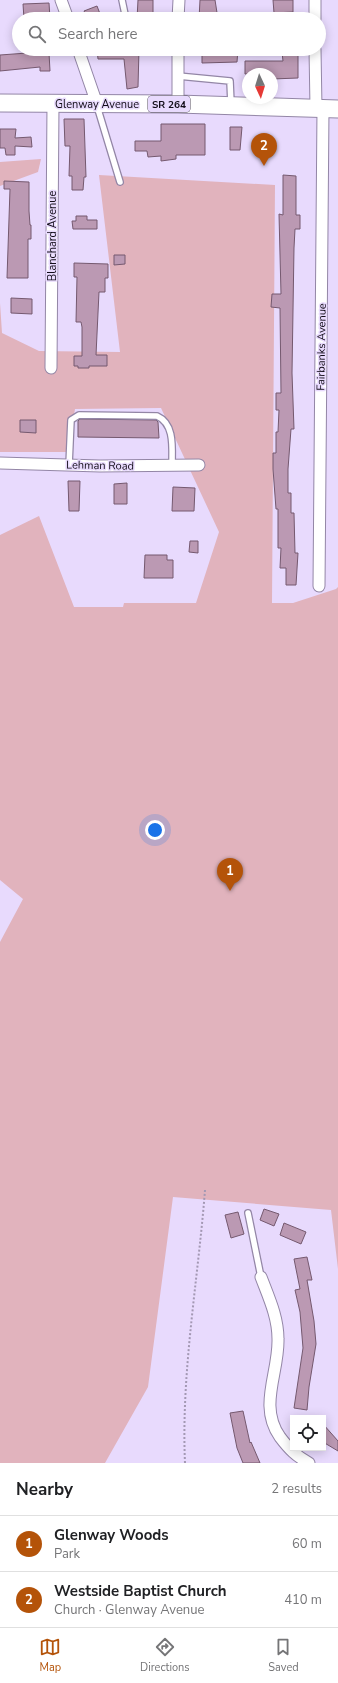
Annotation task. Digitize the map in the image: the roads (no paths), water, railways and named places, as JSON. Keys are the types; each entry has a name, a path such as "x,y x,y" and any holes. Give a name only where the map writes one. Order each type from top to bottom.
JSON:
{"main road":[{"name":"Glenway Avenue","path":"0,103 178,104 326,109"}],"street":[{"path":"61,0 65,12"},
{"path":"178,12 179,0"},
{"path":"315,0 315,12"},
{"path":"80,56 97,104"},
{"path":"178,56 178,104"},
{"name":"Fairbanks Avenue","path":"316,56 326,109 319,586"},
{"name":"Blanchard Avenue","path":"51,368 53,104"},
{"name":"Lehman Road","path":"0,463 69,465 199,465"},
{"path":"261,1277 274,1310 278,1327 278,1350 269,1400 269,1412 276,1431 290,1451 309,1463"}],"lane":[{"path":"122,0 125,12"},
{"path":"178,76 230,81 231,106"},
{"path":"97,104 120,182"},
{"path":"69,465 71,420 79,415 87,415 157,416 162,418 167,424 172,438 172,465"},
{"path":"248,1212 261,1277"}],"place":[{"name":"Westside Baptist Church","path":"264,166"},
{"name":"Glenway Woods","path":"230,891"}]}
